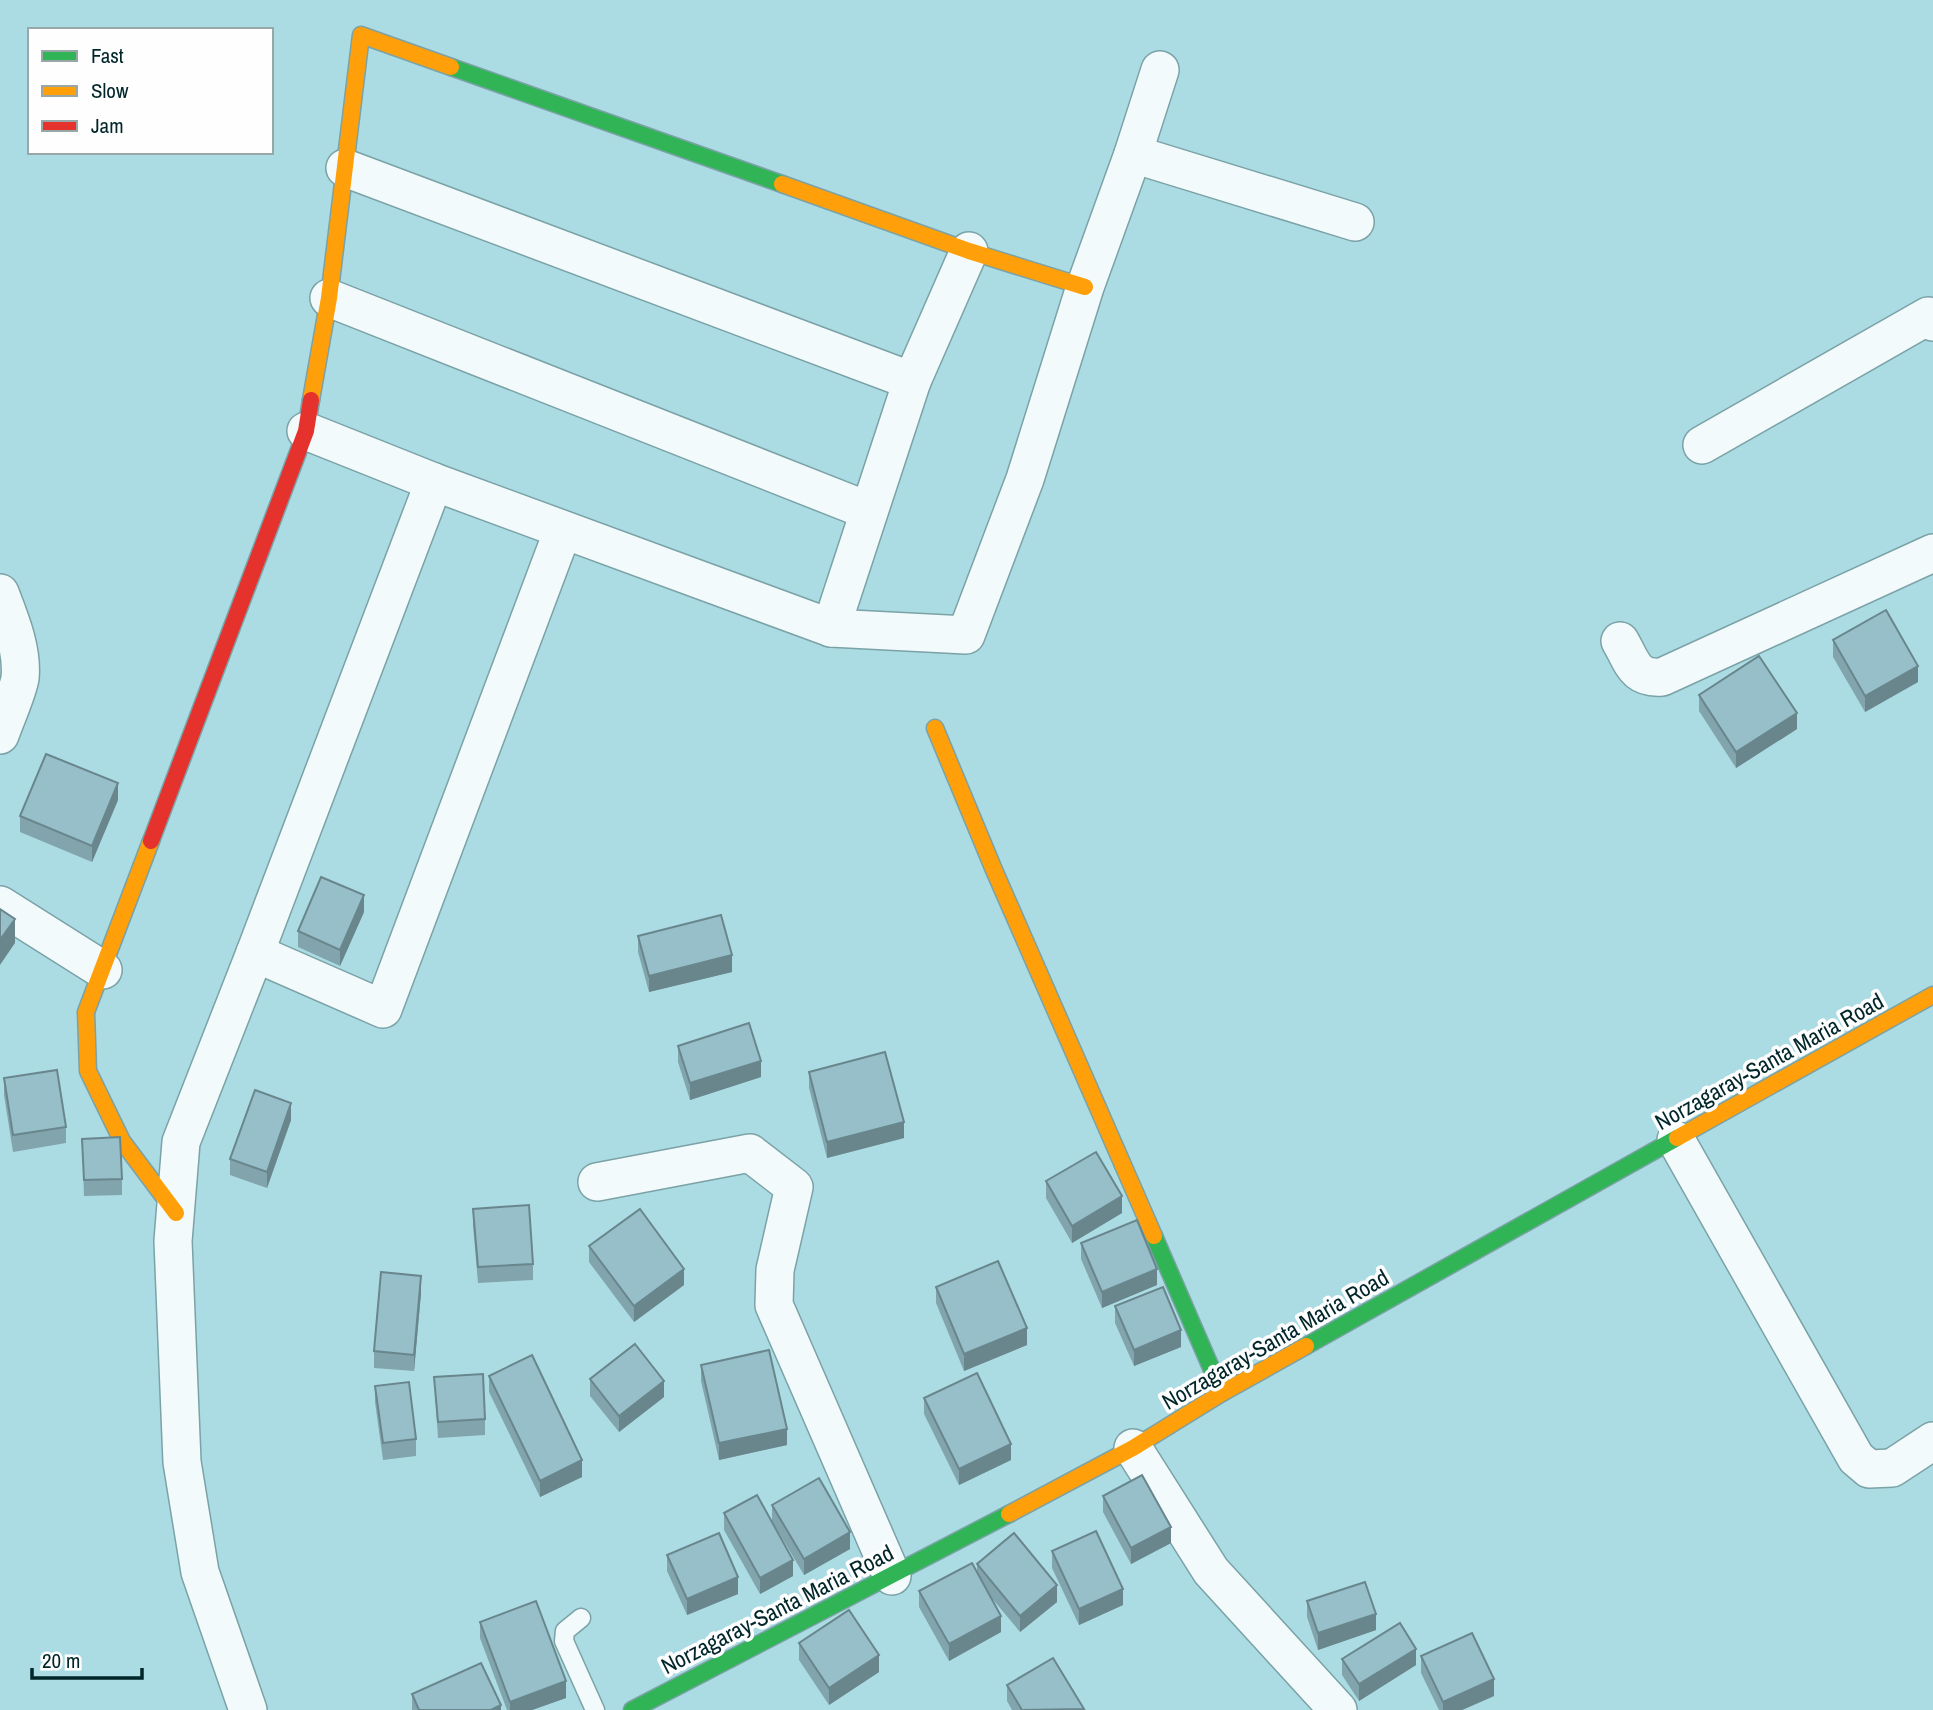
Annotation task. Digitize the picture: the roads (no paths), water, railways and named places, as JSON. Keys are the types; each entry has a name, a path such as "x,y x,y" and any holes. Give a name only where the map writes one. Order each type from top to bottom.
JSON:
{"street":[{"path":"176,1213 122,1141 88,1071 86,1012 306,431 329,298 361,35 969,251 1085,287"},
{"path":"306,431 434,482 831,628 966,635 1025,479 1085,287 1160,70"},
{"path":"1133,154 1355,222"},
{"path":"345,168 912,381"},
{"path":"831,628 912,381 969,251"},
{"path":"329,298 869,511"},
{"path":"1702,445 1928,316 1933,323"},
{"path":"248,1710 200,1572 182,1462 173,1241 181,1142 434,482"},
{"path":"255,953 383,1009 563,530"},
{"path":"1620,641 1638,671 1648,678 1662,677 1933,553"},
{"path":"0,593 15,637 20,679 1,730"},
{"path":"935,727 994,870 1222,1393"},
{"path":"0,905 103,970"},
{"name":"Norzagaray-Santa Maria Road","path":"632,1710 1133,1448 1222,1393 1933,995"},
{"path":"1676,1140 1856,1458 1869,1469 1892,1468 1933,1441"},
{"path":"597,1182 750,1153 794,1188 775,1270 774,1305 892,1576"},
{"path":"1133,1448 1211,1571 1338,1710"}],"lane":[{"path":"581,1618 565,1631 564,1641 595,1710"}]}
